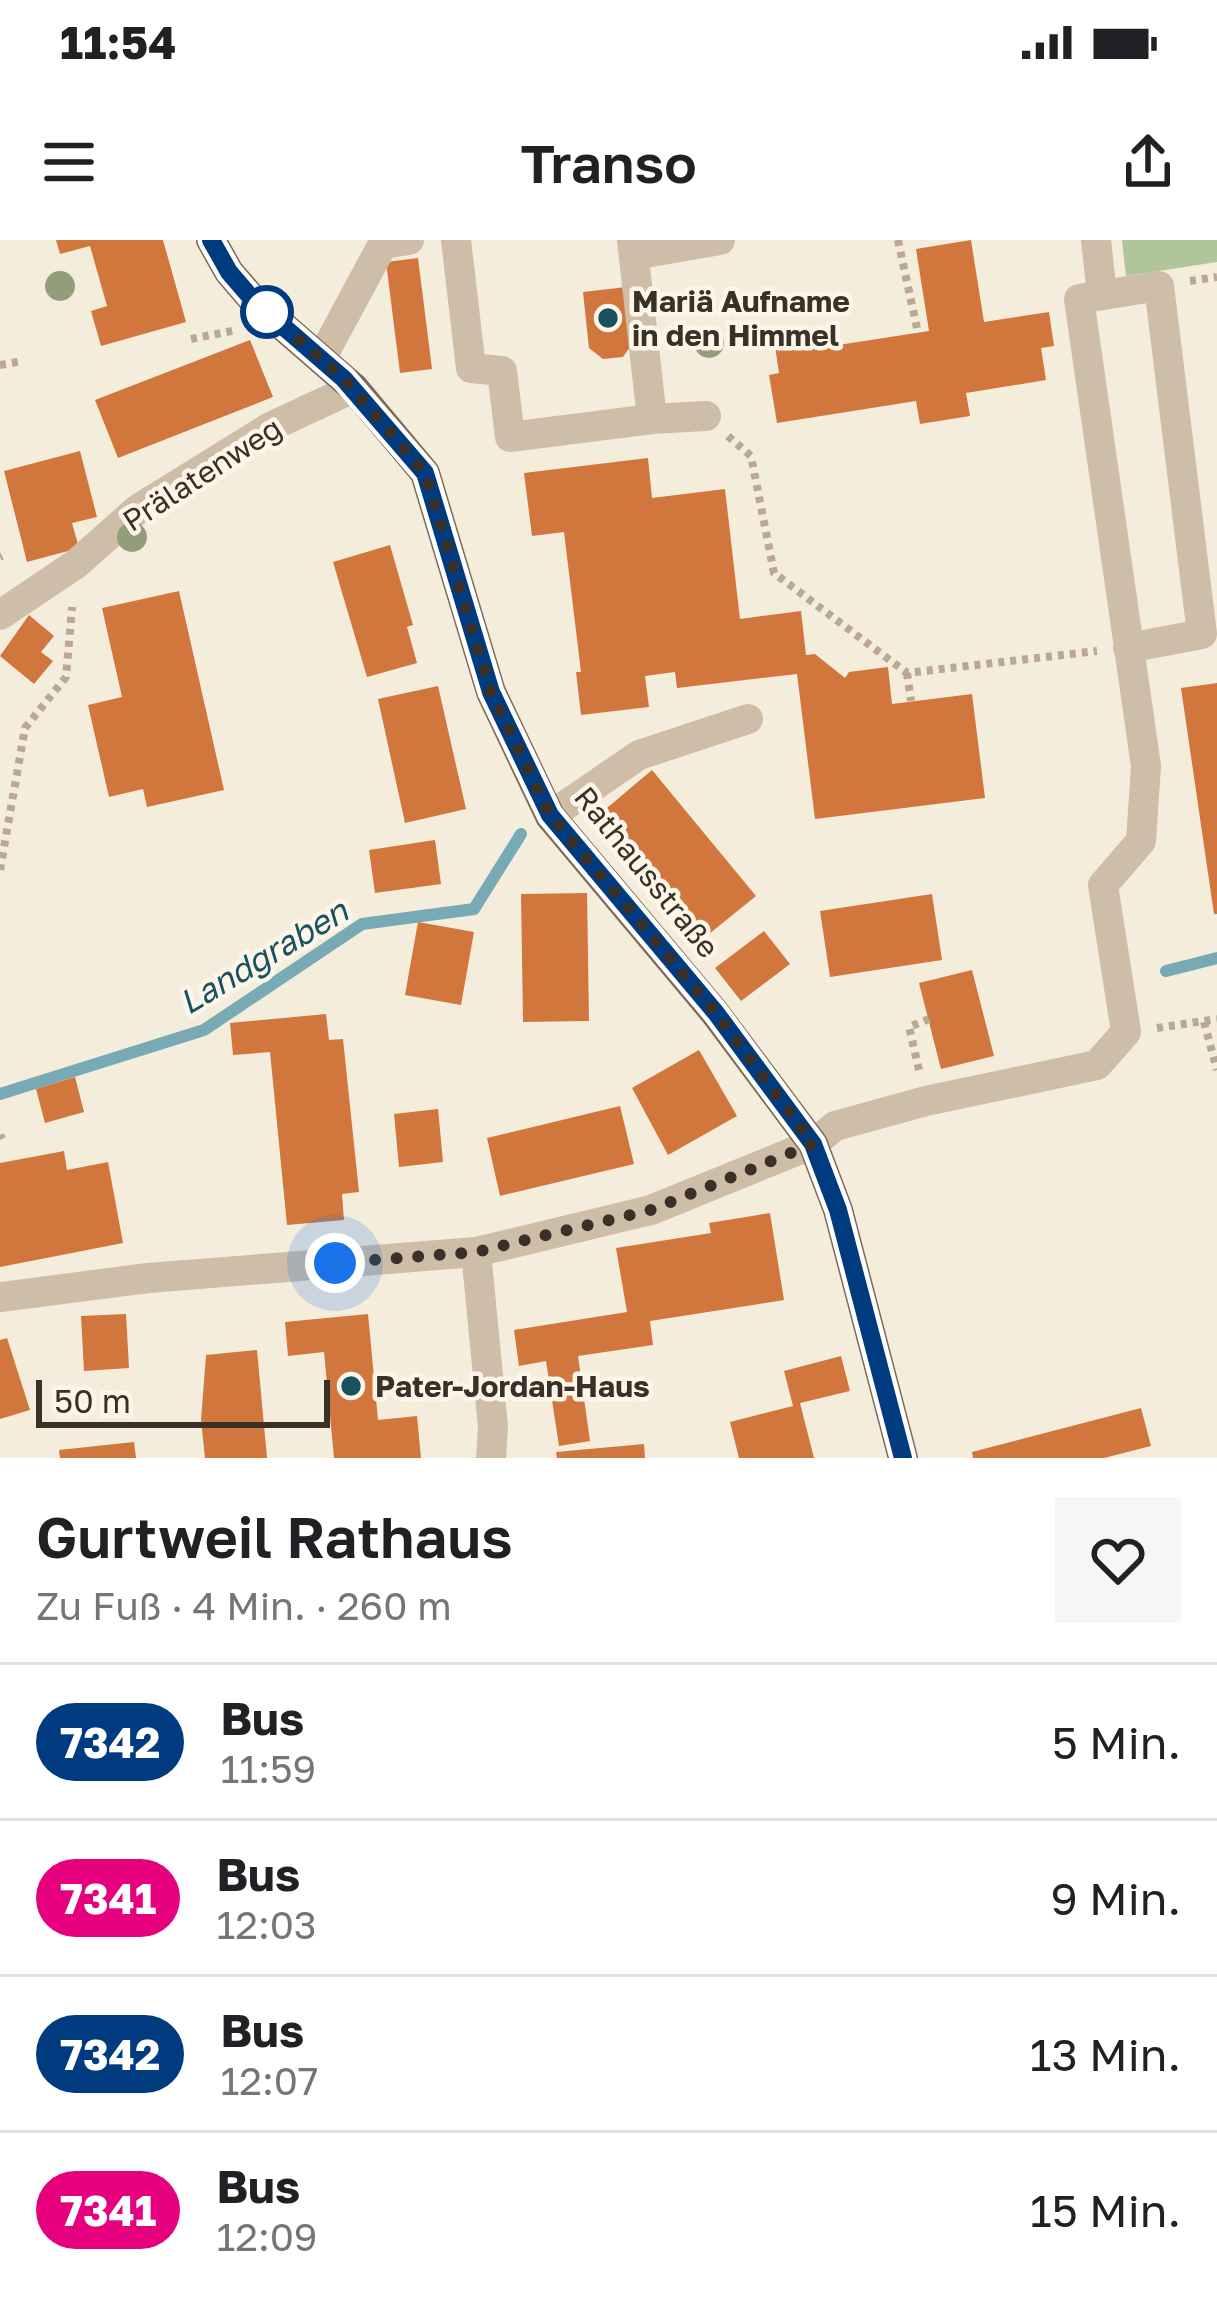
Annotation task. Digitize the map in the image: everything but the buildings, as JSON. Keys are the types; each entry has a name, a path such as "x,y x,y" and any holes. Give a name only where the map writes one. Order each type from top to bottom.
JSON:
{"main road":[{"name":"Rathausstraße","path":"212,240 229,272 254,301 354,388 425,473 491,692 550,815 716,1013 813,1144 838,1210 903,1458"}],"street":[{"path":"321,359 383,244 409,240"},
{"path":"456,240 471,368 502,371 510,437 706,416"},
{"path":"652,419 633,248 720,240"},
{"path":"1096,240 1102,295"},
{"path":"0,1297 148,1278 476,1252 651,1210 813,1144 835,1126 926,1101 1096,1065 1126,1031 1103,885 1141,841 1146,766 1129,648 1079,299 1159,286 1202,634 1129,648"},
{"name":"Prälatenweg","path":"0,615 76,564 138,509 272,426 354,388"},
{"path":"550,815 639,755 748,719"},
{"path":"476,1252 493,1427 491,1458"}],"path":[{"path":"898,240 918,333"},
{"path":"0,365 23,361"},
{"path":"706,416 751,456 774,573 907,673 1129,648"},
{"path":"0,870 25,728 66,677 76,564"},
{"path":"907,673 911,701"},
{"path":"926,1101 909,1027 929,1019"},
{"path":"1126,1031 1217,1019"},
{"path":"1204,1022 1217,1070"}],"green space":[{"path":"1122,240 1217,240 1217,262 1126,276"}],"waterway":[{"name":"Landgraben","path":"0,1094 204,1030 362,924 474,909 521,834"},
{"name":"Landgraben","path":"1166,971 1217,958"}],"bus line":[{"name":"7342","path":"211,240 229,272 254,301 344,379 425,473 491,692 550,815 716,1013 813,1144 838,1210 903,1458"}],"place":[{"name":"Mariä Aufname in den Himmel","path":"608,318"},
{"name":"Pater-Jordan-Haus","path":"351,1386"}],"route":[{"path":"267,312 344,379 425,473 491,692 550,815 716,1013 813,1144 651,1210 476,1252 335,1263"}]}
